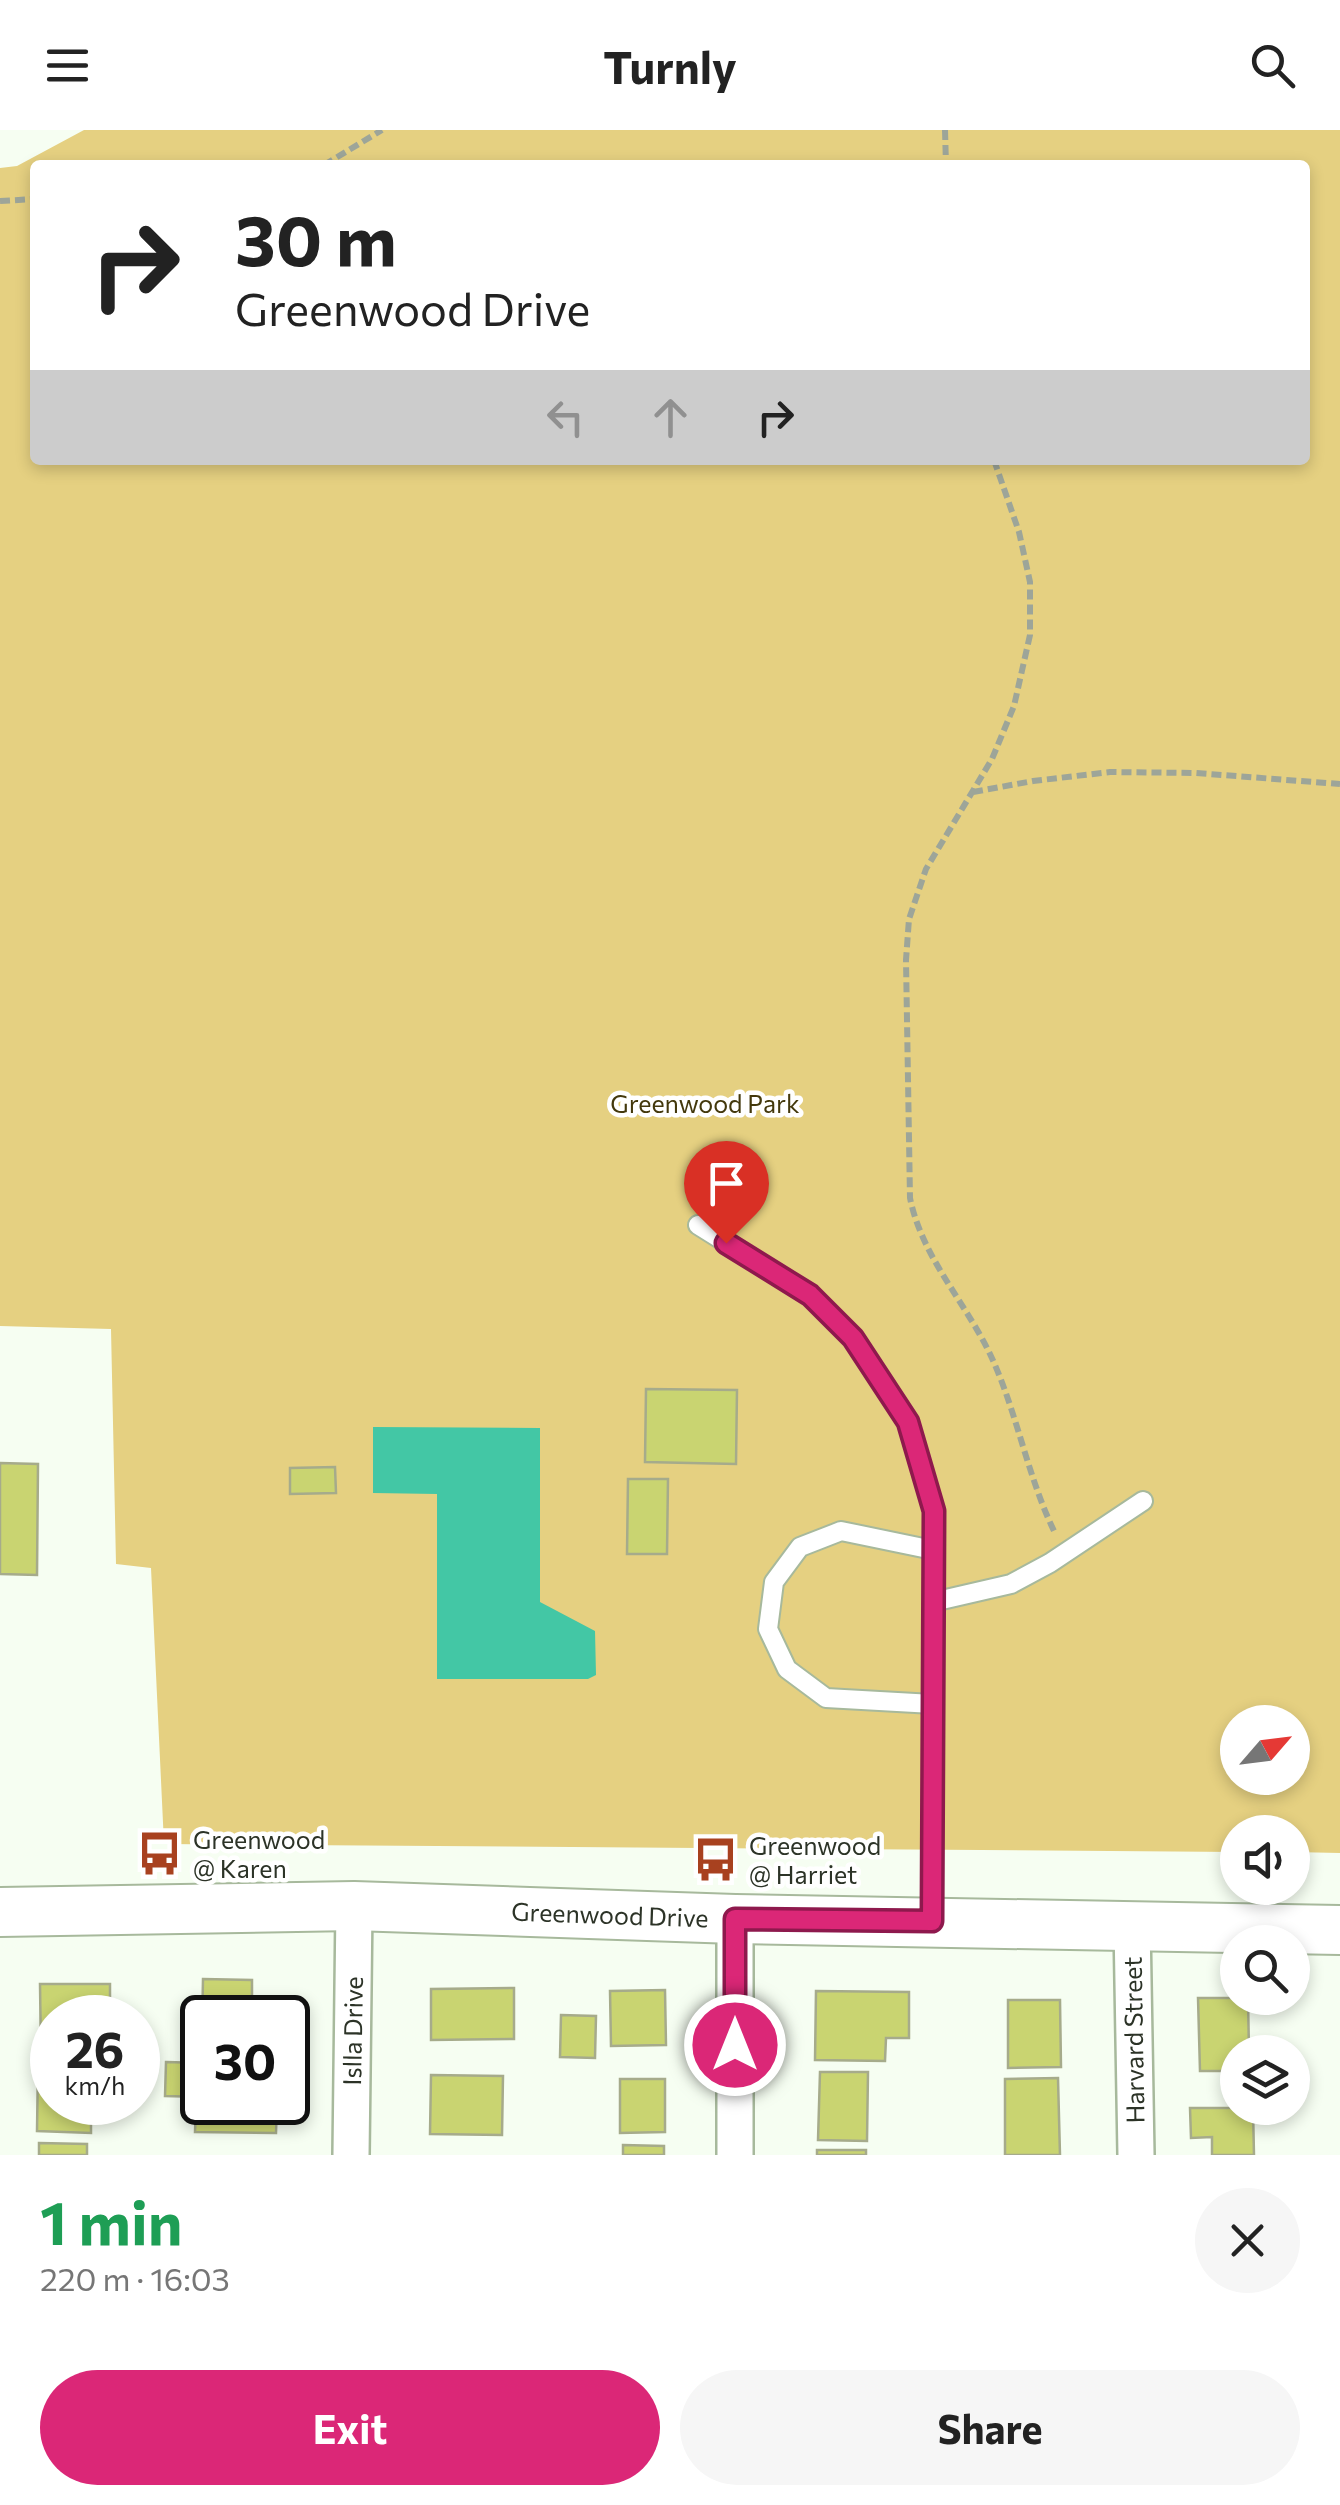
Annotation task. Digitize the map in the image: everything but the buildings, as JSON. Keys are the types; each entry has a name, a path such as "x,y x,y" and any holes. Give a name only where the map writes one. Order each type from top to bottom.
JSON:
{"main road":[{"name":"Greenwood Drive","path":"0,1912 354,1906 735,1919 1340,1930"}],"street":[{"name":"Islla Drive","path":"351,2155 354,1906"},
{"path":"735,1919 735,2155"},
{"name":"Harvard Street","path":"1132,1924 1136,2155"}],"lane":[{"path":"698,1226 810,1295 853,1338 908,1422 934,1511 932,1921"},
{"path":"933,1602 1011,1584 1143,1501"},
{"path":"933,1704 826,1698 787,1669 768,1629 774,1582 800,1547 842,1531 934,1550"}],"path":[{"path":"332,160 382,130"},
{"path":"945,130 946,160"},
{"path":"0,201 30,199"},
{"path":"996,465 1020,532 1030,582 1030,635 1014,706 992,758 926,869 909,920 906,980 910,1198 915,1224 930,1257 968,1312 991,1356 1043,1508 1065,1553"},
{"path":"972,792 1033,780 1110,772 1196,773 1340,784"}],"green space":[{"name":"Greenwood Park","path":"84,130 1340,130 1340,1853 1310,1852 1310,1815 1220,1815 1220,1852 164,1844 151,1568 116,1564 111,1329 0,1326 0,168 17,166"}],"shaded area":[{"path":"373,1427 540,1428 540,1602 595,1631 596,1675 588,1679 437,1679 437,1494 373,1493"}],"place":[{"name":"Greenwood @ Karen","path":"160,1854"},
{"name":"Greenwood @ Harriet","path":"716,1860"}],"route":[{"path":"726,1243 810,1295 853,1338 908,1422 934,1511 932,1921 735,1919 735,2045"}]}
